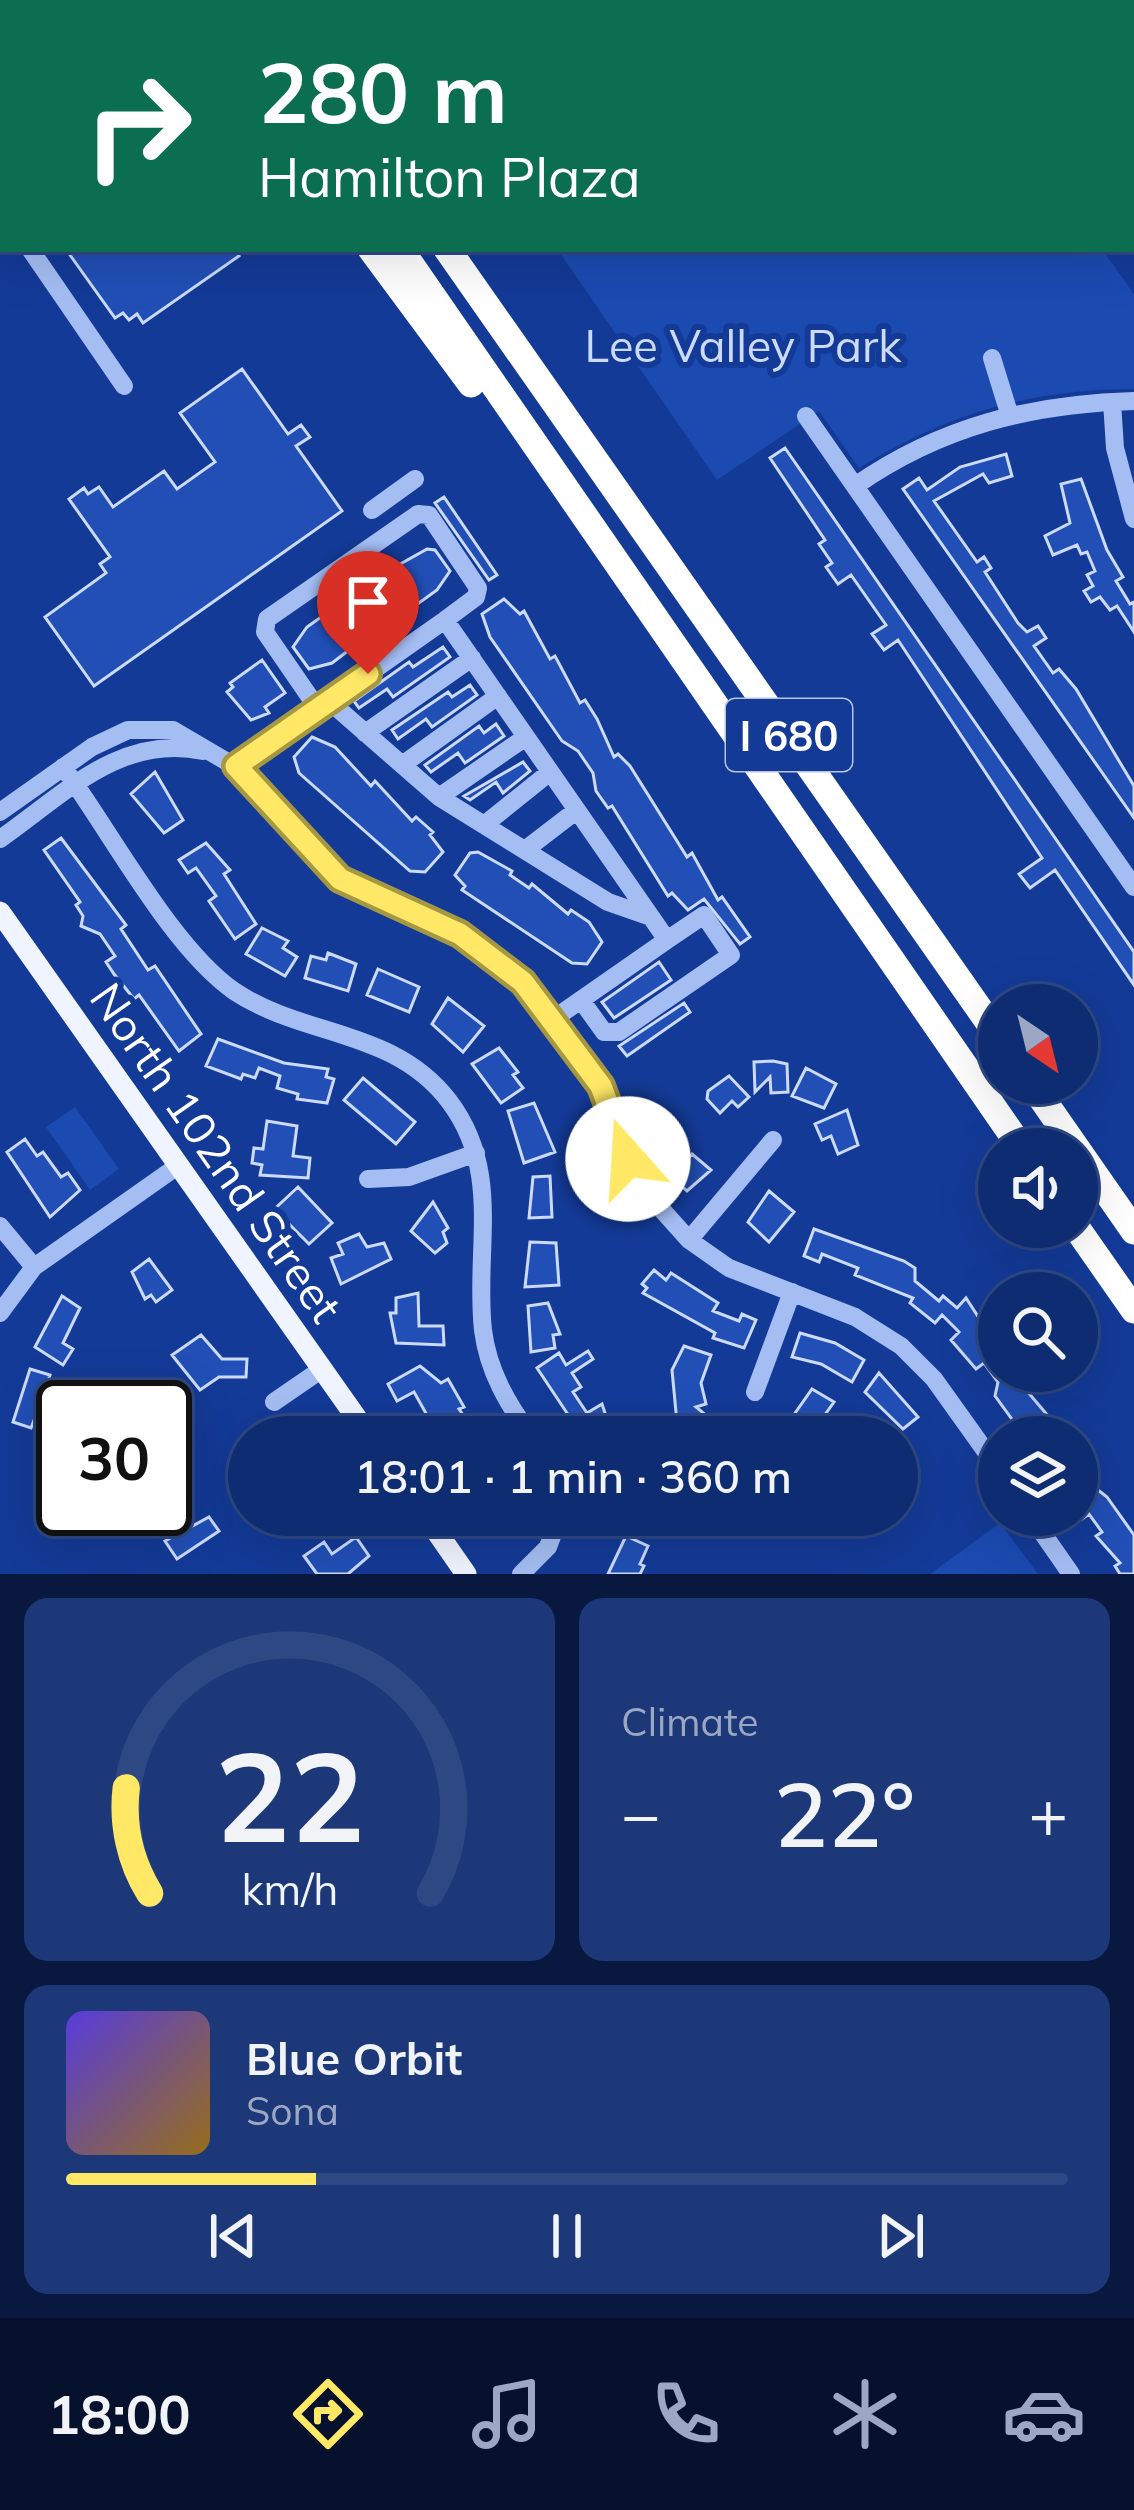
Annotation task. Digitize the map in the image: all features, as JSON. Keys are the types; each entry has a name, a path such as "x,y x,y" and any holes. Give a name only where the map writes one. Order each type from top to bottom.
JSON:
{"highway":[{"path":"373,252 636,595"},
{"name":"I 680","path":"402,252 1007,1128"},
{"name":"I 680","path":"449,252 978,1007"},
{"path":"472,252 580,433"},
{"path":"1046,1104 1134,1231"},
{"path":"1091,1248 1134,1310"}],"main road":[{"name":"North 102nd Street","path":"0,912 355,1416"},
{"path":"439,1536 466,1574"}],"street":[{"path":"32,252 124,386"},
{"path":"992,358 1009,413"},
{"path":"855,486 931,441 1009,413 1134,401"},
{"path":"1112,402 1115,448 1134,519"},
{"path":"806,416 1134,887"},
{"path":"372,510 416,479"},
{"path":"236,766 323,705 445,620 476,597 478,588 429,515 418,514 266,619 265,632 323,705 365,733 439,797 608,902 651,917"},
{"path":"445,620 667,940"},
{"path":"365,733 472,658"},
{"path":"402,765 498,696"},
{"path":"0,812 110,736 144,727 173,730 236,766 340,879 476,943 509,968 555,1018 605,1094 646,1193 689,1240 729,1268 855,1317 901,1346 934,1379 978,1441"},
{"path":"439,797 526,737"},
{"path":"0,839 107,763 144,747 213,753"},
{"path":"63,767 214,975 261,1005 353,1034 400,1056 450,1102 476,1153 485,1199 485,1342 500,1386 519,1416"},
{"path":"484,825 550,772"},
{"path":"525,850 577,810"},
{"path":"555,1018 667,940 704,915 731,955 619,1032 604,1032 581,1000"},
{"path":"689,1240 773,1140"},
{"path":"368,1179 409,1177 476,1153"},
{"path":"0,1313 34,1267 179,1165"},
{"path":"0,1226 34,1267"},
{"path":"755,1392 792,1292"},
{"path":"274,1402 322,1369"},
{"path":"521,1574 548,1547 552,1536"},
{"path":"1045,1536 1071,1574"}],"green space":[{"name":"Lee Valley Park","path":"559,252 1104,252 1134,294 1134,389 1060,394 990,408 924,433 859,468 819,411 717,480"},
{"path":"75,1107 119,1169 90,1190 46,1127"},
{"path":"982,1536 1010,1536 1038,1574 930,1574"}],"building":[{"path":"236,252 239,256 143,323 137,314 129,320 123,313 115,318 70,255"},
{"path":"242,369 288,434 301,425 310,437 296,446 342,511 94,686 45,617 106,573 100,564 110,557 69,499 84,488 88,494 99,487 113,507 164,471 177,489 215,462 180,413"},
{"path":"785,448 1134,952 1134,985 1055,870 1030,888 1019,874 1042,858 898,640 884,650 872,634 886,625 851,575 838,584 826,567 832,563 819,544 825,540 770,458"},
{"path":"1006,454 1012,476 989,483 983,474 934,501 977,562 984,557 991,568 985,572 1018,623 1027,632 1038,626 1046,638 1034,646 1053,673 1059,669 1076,689 1134,786 1134,818 903,489 919,478 927,490 960,467"},
{"path":"1081,479 1107,550 1123,577 1116,581 1130,604 1134,602 1134,632 1117,606 1110,610 1100,597 1091,602 1084,591 1093,586 1087,575 1095,571 1087,552 1081,554 1077,545 1053,555 1045,536 1070,523 1061,484"},
{"path":"444,497 497,575 489,580 435,503"},
{"path":"427,549 435,550 450,571 437,590 419,603 416,599 332,663 309,669 293,647 307,627 324,615 327,620 367,586 370,591 398,571 395,567"},
{"path":"504,599 520,614 524,611 550,659 555,656 580,703 585,700 597,719 614,757 618,754 630,766 687,857 692,853 718,900 722,897 750,937 740,944 704,899 688,910 672,893 668,896 612,806 608,808 596,791 593,773 578,751 562,741 490,637 482,614"},
{"path":"443,647 450,657 393,697 387,689 359,708 354,701 409,662 413,667"},
{"path":"262,660 285,693 265,707 269,713 251,720 227,692 233,687 230,683"},
{"path":"470,685 477,695 432,727 426,719 398,739 392,730 448,692 452,697"},
{"path":"496,724 504,736 465,763 458,753 431,772 425,765 479,726 484,733"},
{"path":"312,737 335,747 371,786 375,781 412,821 416,817 433,832 430,835 443,852 425,872 410,871 299,773 294,757"},
{"path":"523,762 530,771 503,793 496,782 470,800 464,796"},
{"path":"155,772 183,820 164,833 131,794"},
{"path":"61,838 126,925 121,929 148,970 155,966 201,1034 179,1051 139,995 134,999 114,974 106,962 115,956 100,934 81,926 83,916 76,905 80,902 44,850"},
{"path":"206,843 230,870 224,874 256,924 235,939 209,901 216,896 196,868 188,873 179,860"},
{"path":"478,852 512,871 510,875 529,888 532,884 568,914 571,910 589,922 602,942 587,964 572,963 462,890 465,886 455,875 470,853"},
{"path":"262,928 288,941 283,948 297,957 285,976 246,954"},
{"path":"328,953 356,964 348,991 305,978 311,956 326,960"},
{"path":"659,962 671,980 614,1018 602,1002"},
{"path":"378,969 419,987 409,1012 367,995"},
{"path":"448,998 484,1026 463,1052 432,1024"},
{"path":"684,1003 690,1012 627,1056 619,1046"},
{"path":"218,1039 284,1063 328,1069 326,1077 334,1079 327,1103 297,1099 298,1094 277,1088 280,1076 259,1068 255,1078 243,1074 241,1079 206,1066"},
{"path":"499,1048 518,1072 513,1075 523,1088 501,1103 472,1064"},
{"path":"754,1062 787,1064 788,1092 771,1093 770,1077 755,1092"},
{"path":"806,1068 836,1084 824,1108 792,1096"},
{"path":"729,1076 749,1097 738,1107 732,1101 720,1113 707,1099 708,1091"},
{"path":"363,1078 415,1122 396,1144 344,1100"},
{"path":"534,1103 555,1152 524,1163 508,1111"},
{"path":"847,1110 858,1145 838,1154 831,1136 822,1140 815,1124"},
{"path":"267,1121 297,1126 293,1156 310,1158 308,1178 260,1175 262,1165 252,1163 254,1148 263,1149"},
{"path":"25,1139 37,1156 43,1152 61,1177 68,1173 80,1190 50,1217 7,1152"},
{"path":"692,1154 711,1170 687,1191 672,1177"},
{"path":"550,1176 552,1217 529,1218 533,1177"},
{"path":"298,1187 332,1223 309,1244 285,1220 278,1227 267,1216"},
{"path":"769,1191 794,1212 769,1242 748,1222"},
{"path":"433,1202 448,1228 443,1232 447,1243 435,1253 411,1231"},
{"path":"814,1229 904,1261 915,1268 915,1281 939,1301 943,1296 957,1308 966,1298 978,1317 978,1368 951,1340 959,1332 942,1315 935,1323 910,1303 913,1298 855,1275 858,1268 822,1254 819,1262 804,1256"},
{"path":"359,1234 367,1247 384,1243 391,1259 341,1284 331,1258 343,1254 338,1243"},
{"path":"530,1242 556,1243 559,1285 525,1287"},
{"path":"149,1259 172,1290 156,1302 151,1295 145,1299 132,1272"},
{"path":"654,1270 666,1280 671,1273 718,1303 713,1311 739,1321 742,1314 756,1320 744,1348 713,1338 715,1333 643,1293 647,1288 642,1284"},
{"path":"418,1293 419,1326 443,1326 444,1345 396,1343 390,1313 396,1313 396,1298"},
{"path":"62,1296 80,1308 63,1343 73,1349 63,1365 35,1347"},
{"path":"548,1303 560,1334 553,1335 555,1348 531,1352 528,1306"},
{"path":"800,1333 835,1343 864,1360 852,1382 821,1364 792,1357"},
{"path":"201,1335 222,1359 247,1359 246,1377 219,1377 200,1390 172,1355"},
{"path":"684,1346 711,1355 701,1383 706,1404 696,1407 707,1416 676,1416 672,1370"},
{"path":"588,1351 593,1359 572,1373 581,1387 573,1392 587,1413 602,1404 606,1416 569,1416 537,1368 559,1353 566,1365"},
{"path":"420,1366 441,1383 448,1379 464,1407 459,1409 464,1416 428,1416 414,1392 397,1401 388,1384"},
{"path":"30,1369 50,1375 48,1380 36,1380 36,1415 31,1428 13,1422"},
{"path":"879,1373 917,1416 890,1416 865,1392"},
{"path":"812,1389 834,1402 824,1416 793,1416"},
{"path":"996,1392 1028,1392 1048,1416 1010,1416"},
{"path":"1098,1490 1134,1535 1134,1574 1120,1574 1115,1566 1120,1563 1096,1536 1102,1532"},
{"path":"209,1517 219,1531 177,1559 165,1541 192,1536 192,1526"},
{"path":"626,1536 648,1546 640,1574 608,1574"},
{"path":"356,1537 369,1556 348,1574 317,1574 304,1556 324,1542 332,1554"}],"route":[{"path":"368,674 236,766 260,786 317,859 340,879 460,934 523,982 555,1018 601,1086 628,1159"}]}
